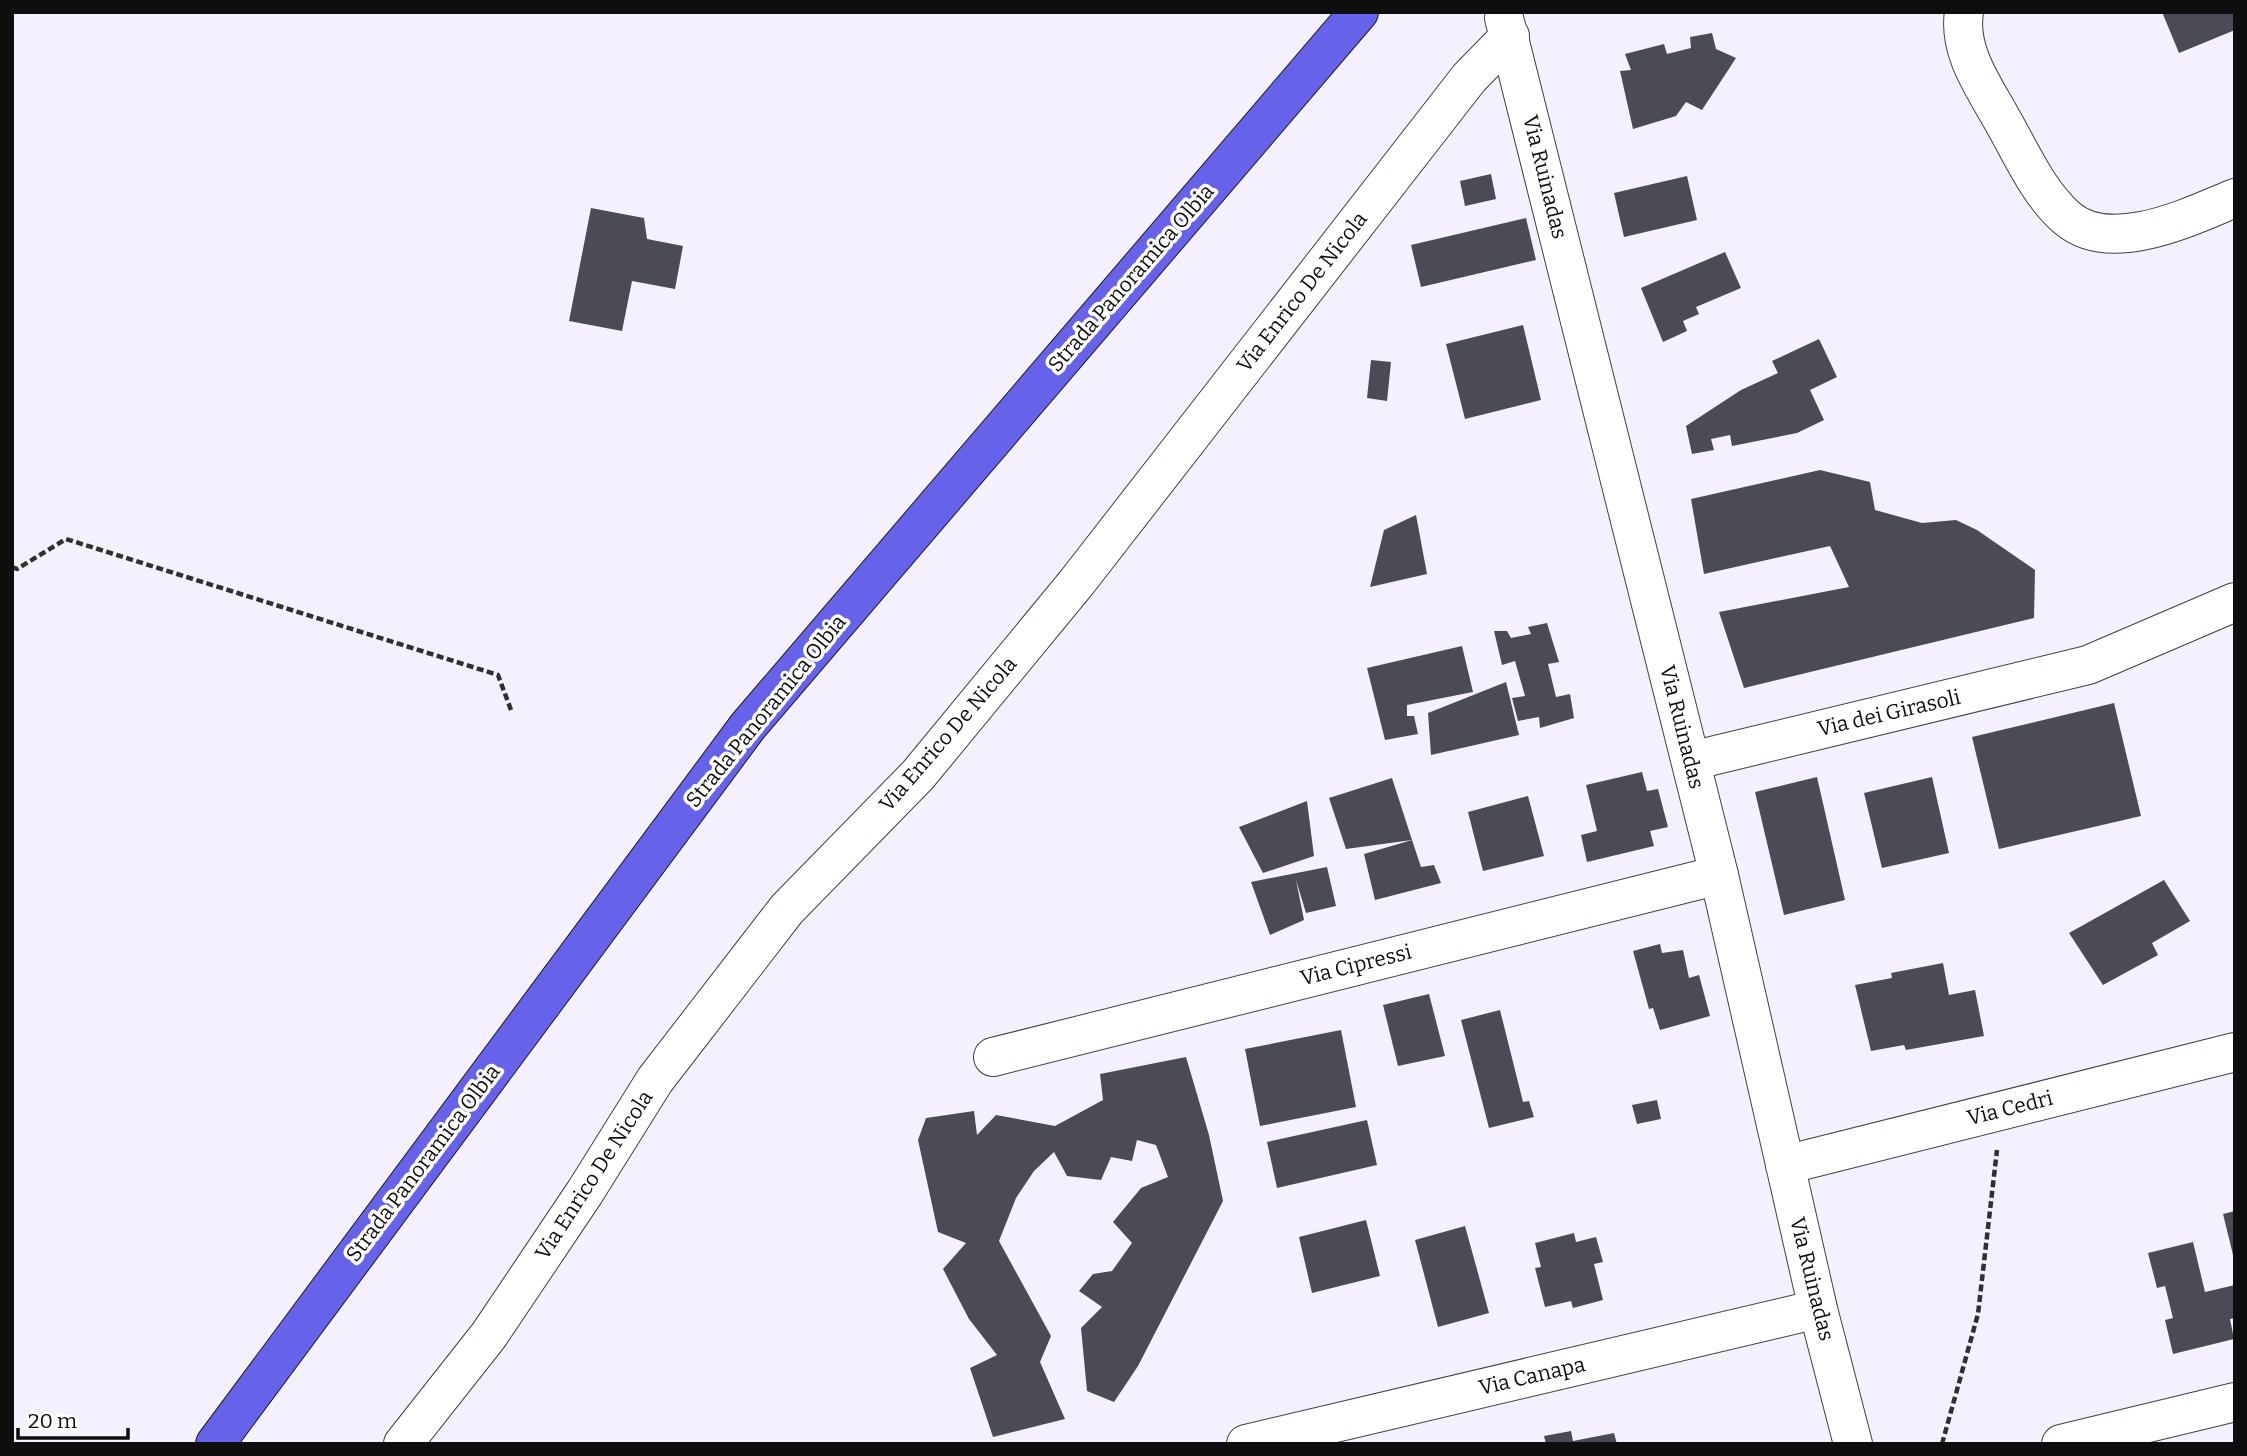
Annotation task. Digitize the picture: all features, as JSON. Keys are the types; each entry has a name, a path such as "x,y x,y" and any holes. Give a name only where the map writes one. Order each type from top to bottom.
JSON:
{"highway":[{"name":"Strada Panoramica Olbia","path":"215,1444 748,726 1359,12"}],"street":[{"path":"1964,12 1961,27 1972,65 2043,191 2069,220 2092,230 2130,234 2175,223 2235,198"},
{"name":"Via Ruinadas","path":"1506,24 1719,875 1818,1309 1853,1444"},
{"name":"Via Enrico De Nicola","path":"403,1444 489,1335 585,1192 655,1080 787,909 918,775 1077,582 1469,78 1506,24"},
{"name":"Via dei Girasoli","path":"1691,761 2088,665 2235,602"},
{"name":"Via Cipressi","path":"993,1056 1719,875"},
{"name":"Via Cedri","path":"1785,1165 2235,1052"},
{"name":"Via Canapa","path":"1245,1444 1818,1309"},
{"path":"2061,1444 2235,1402"}],"path":[{"path":"12,567 17,569 66,539 498,675 511,710"},
{"path":"1942,1444 1978,1314 2001,1110"}],"building":[{"path":"2162,12 2235,12 2235,30 2179,53"},
{"path":"1712,33 1716,49 1736,58 1702,110 1686,102 1676,116 1633,129 1620,71 1631,70 1625,54 1664,44 1667,54 1691,48 1690,37"},
{"path":"1491,174 1496,199 1465,206 1460,181"},
{"path":"1687,176 1697,220 1624,237 1614,193"},
{"path":"591,208 644,218 647,239 683,246 675,289 632,281 622,331 569,321"},
{"path":"1526,218 1536,260 1421,287 1411,245"},
{"path":"1725,252 1741,288 1696,307 1699,314 1683,321 1687,331 1663,342 1641,288"},
{"path":"1523,325 1541,400 1465,419 1446,344"},
{"path":"1819,339 1837,377 1810,390 1824,420 1797,433 1732,446 1730,435 1711,439 1714,450 1692,454 1686,426 1741,390 1778,373 1772,361"},
{"path":"1371,360 1391,362 1387,401 1367,398"},
{"path":"1820,470 1870,482 1875,510 1922,523 1956,520 1977,530 2035,570 2034,618 1744,688 1719,612 1849,587 1830,546 1704,574 1691,499"},
{"path":"1416,515 1427,574 1370,587 1384,530"},
{"path":"1547,623 1559,662 1548,664 1556,697 1570,694 1574,718 1540,728 1539,717 1518,721 1512,698 1525,696 1515,661 1502,665 1494,631 1507,631 1511,638 1531,634 1528,627"},
{"path":"1462,646 1473,692 1407,705 1407,716 1414,716 1418,734 1385,740 1367,668"},
{"path":"1506,682 1519,735 1431,755 1428,713"},
{"path":"2114,703 2141,816 1999,849 1972,737"},
{"path":"1642,772 1647,791 1658,789 1668,827 1650,831 1654,846 1587,862 1581,835 1597,831 1586,785"},
{"path":"1817,777 1845,900 1784,915 1755,792"},
{"path":"1932,777 1949,853 1882,868 1864,793"},
{"path":"1392,778 1412,840 1346,849 1329,798"},
{"path":"1528,796 1544,856 1483,871 1468,812"},
{"path":"1307,801 1314,856 1263,873 1239,827"},
{"path":"1412,840 1421,867 1434,865 1441,883 1375,900 1364,854"},
{"path":"1327,867 1336,906 1306,913 1296,880 1304,920 1270,935 1251,882"},
{"path":"2164,880 2190,921 2152,943 2158,955 2103,985 2069,933"},
{"path":"1660,944 1662,953 1683,950 1689,978 1699,975 1710,1016 1660,1030 1653,1008 1649,1009 1633,951"},
{"path":"1943,963 1949,995 1975,990 1984,1036 1906,1050 1904,1045 1871,1051 1855,985 1892,978 1891,973"},
{"path":"1429,994 1445,1056 1398,1066 1383,1005"},
{"path":"1500,1010 1523,1102 1529,1101 1534,1117 1489,1128 1461,1020"},
{"path":"1341,1030 1356,1107 1260,1126 1245,1049"},
{"path":"1186,1057 1209,1135 1223,1201 1138,1366 1114,1402 1087,1391 1081,1328 1102,1307 1079,1291 1093,1274 1112,1271 1132,1243 1113,1222 1141,1188 1168,1177 1156,1145 1137,1140 1132,1161 1111,1157 1101,1180 1067,1176 1054,1152 1034,1171 1016,1198 999,1241 1051,1336 1040,1362 1065,1419 993,1437 970,1368 997,1355 969,1319 943,1269 966,1243 938,1232 918,1140 926,1118 974,1111 977,1135 996,1115 1055,1126 1103,1100 1100,1074"},
{"path":"1657,1100 1661,1119 1637,1124 1632,1105"},
{"path":"1367,1120 1377,1165 1277,1188 1267,1142"},
{"path":"2235,1211 2235,1259 2234,1259 2223,1214"},
{"path":"1366,1220 1380,1276 1312,1293 1299,1237"},
{"path":"1465,1226 1489,1313 1438,1327 1415,1240"},
{"path":"1574,1233 1576,1242 1596,1237 1603,1262 1594,1264 1603,1300 1573,1308 1571,1301 1545,1307 1535,1268 1541,1267 1535,1243"},
{"path":"2193,1242 2205,1292 2235,1285 2235,1318 2230,1319 2234,1339 2173,1354 2165,1320 2173,1318 2165,1286 2157,1288 2148,1253"},
{"path":"1571,1431 1573,1441 1614,1433 1617,1444 1546,1444 1544,1436"}]}
